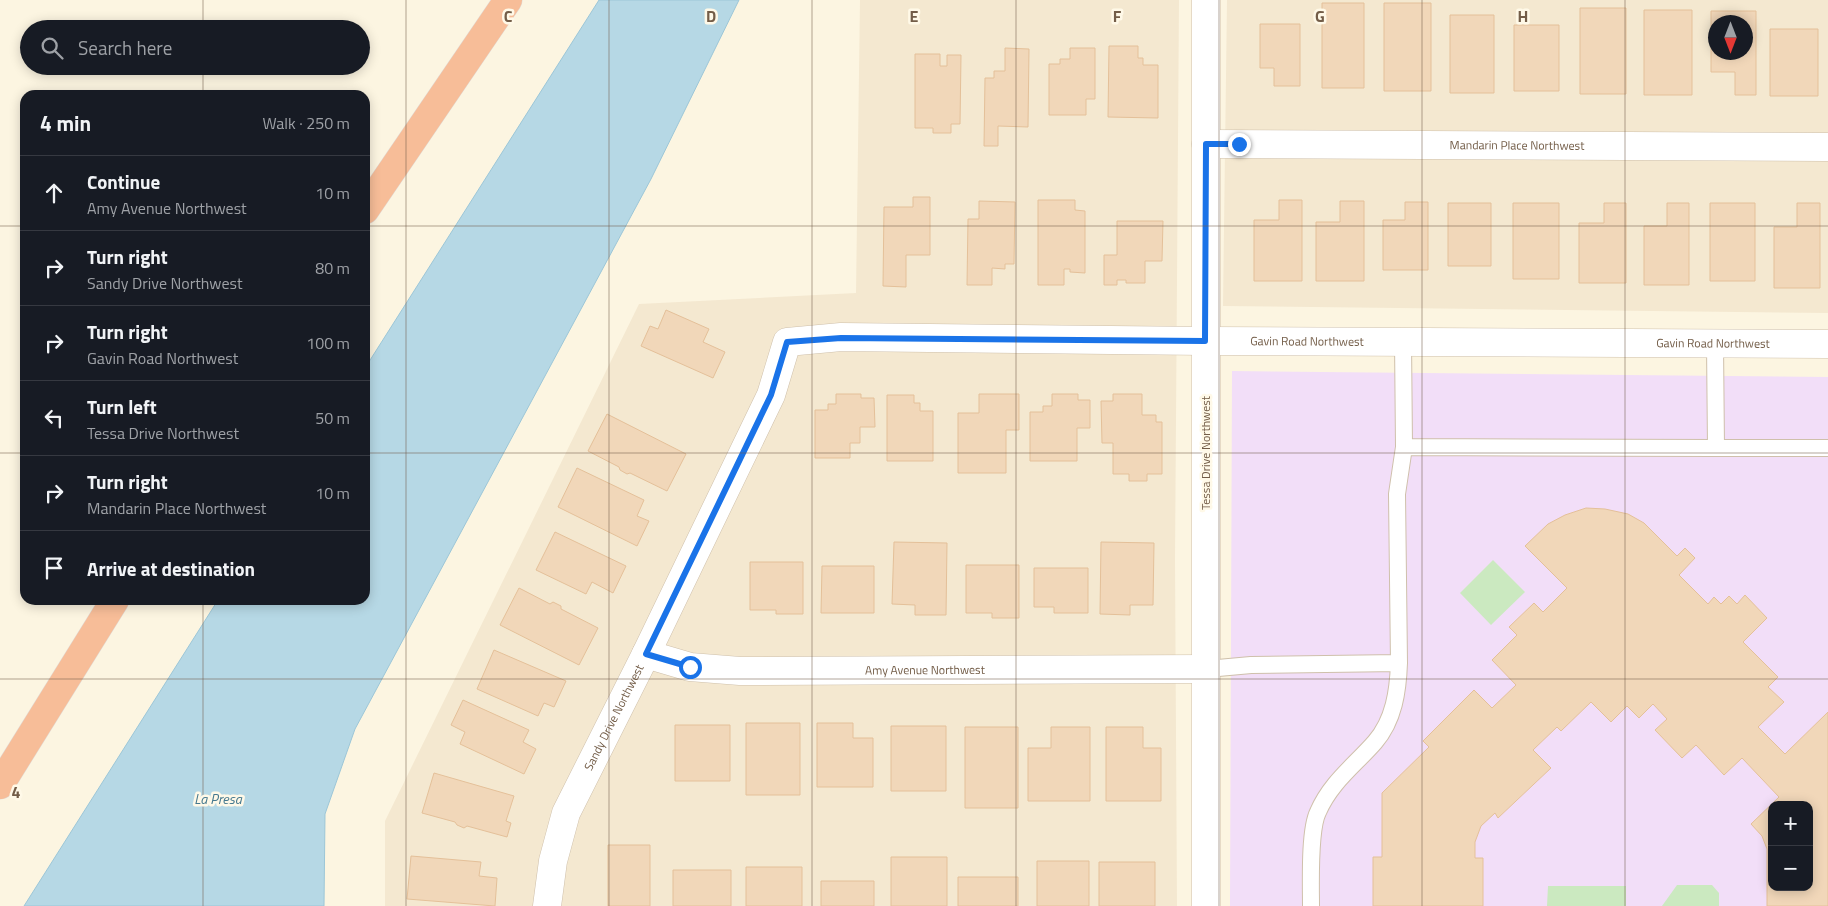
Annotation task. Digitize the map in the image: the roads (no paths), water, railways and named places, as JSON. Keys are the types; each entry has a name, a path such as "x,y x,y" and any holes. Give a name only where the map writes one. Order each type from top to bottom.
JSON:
{"highway":[{"path":"370,203 508,0"},
{"path":"0,785 112,605"}],"street":[{"name":"Tessa Drive Northwest","path":"1206,0 1206,906"},
{"name":"Mandarin Place Northwest","path":"1206,144 1828,147"},
{"name":"Gavin Road Northwest","path":"787,342 841,338 1828,344"},
{"name":"Sandy Drive Northwest","path":"547,906 553,861 566,813 646,654 771,395 787,342"},
{"name":"Amy Avenue Northwest","path":"646,654 690,667 740,672 1207,669"}],"lane":[{"path":"1311,906 1311,859 1316,814 1333,784 1377,740 1391,714 1398,687 1397,494 1404,447 1403,340"},
{"path":"1715,344 1716,448"},
{"path":"1404,447 1828,448"},
{"path":"1207,669 1251,665 1399,663"}],"water":[{"name":"La Presa","path":"599,0 739,0 651,179 355,729 325,814 324,906 24,906 215,605 370,605 370,360"}]}
